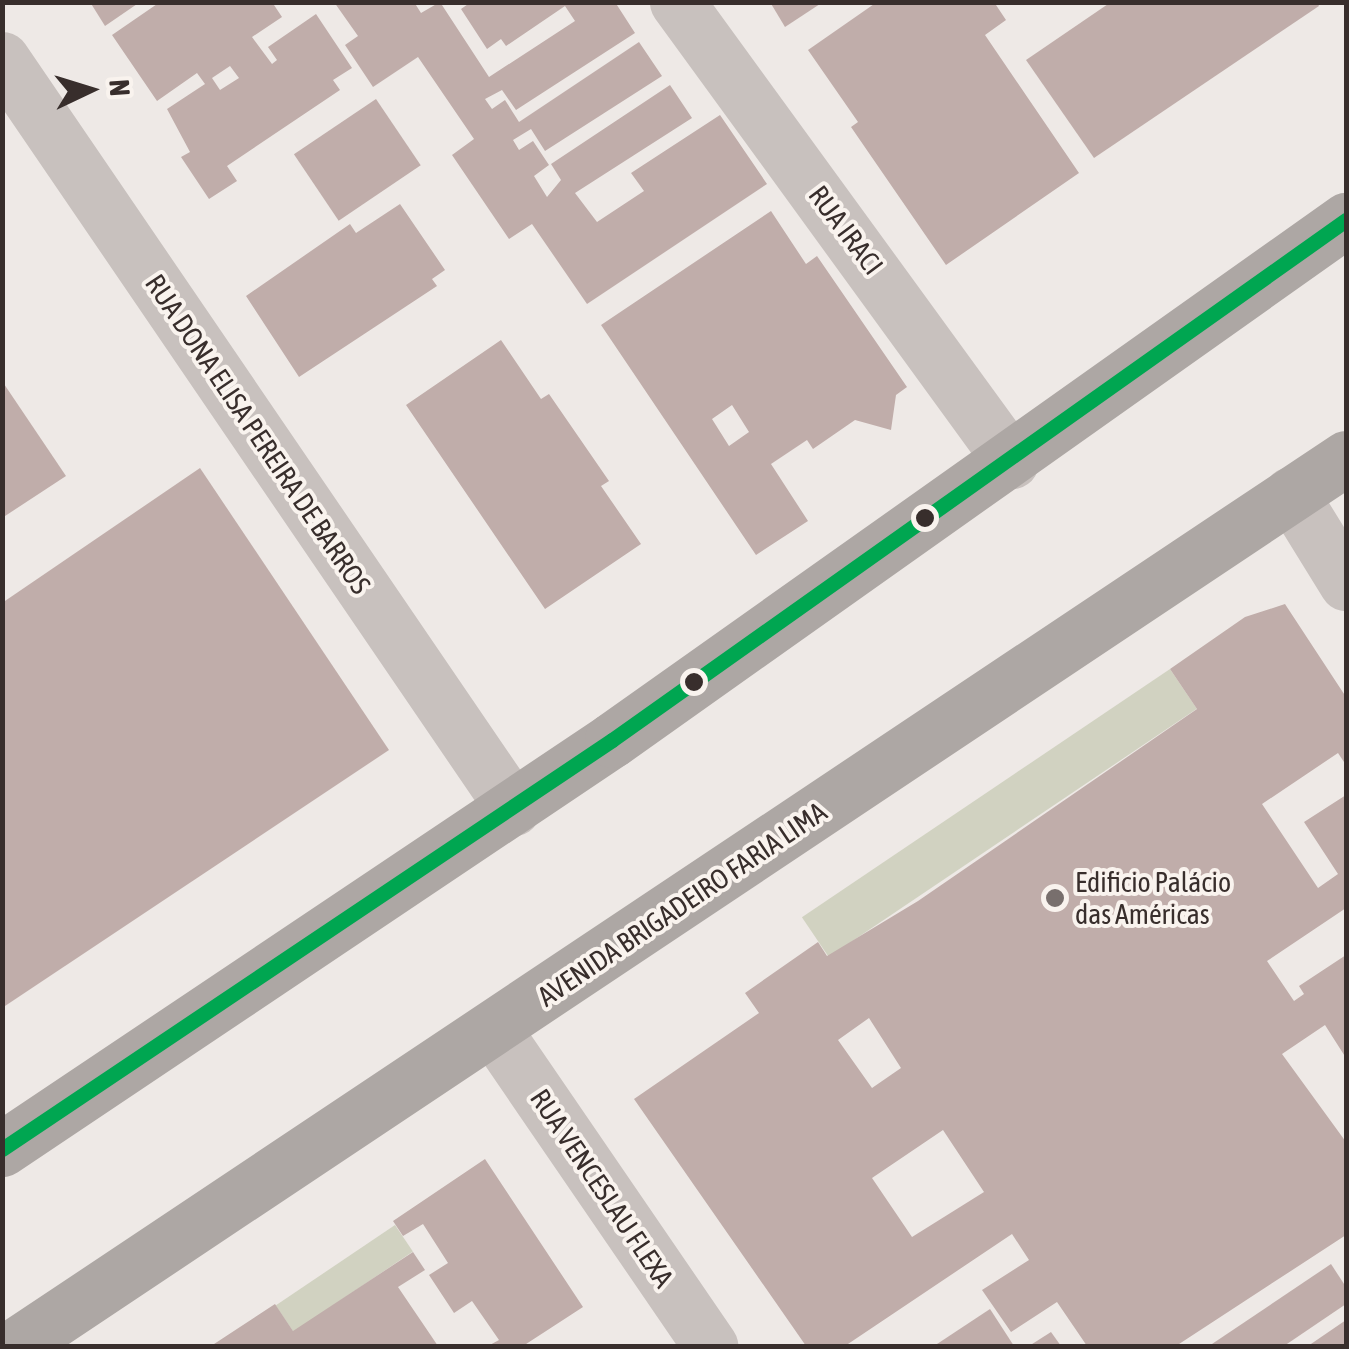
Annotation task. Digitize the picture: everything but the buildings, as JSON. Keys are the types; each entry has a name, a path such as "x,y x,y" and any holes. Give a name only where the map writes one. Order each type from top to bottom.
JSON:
{"highway":[{"path":"2,1150 513,808 1342,226"},
{"name":"AVENIDA BRIGADEIRO FARIA LIMA","path":"15,1346 1346,458"}],"street":[{"name":"RUA IRACI","path":"677,2 1011,461"},
{"name":"RUA DONA ELISA PEREIRA DE BARROS","path":"2,59 513,808"},
{"path":"1290,494 1346,583"},
{"name":"RUA VENCESLAU FLEXA","path":"494,1030 710,1346"}],"green space":[{"path":"1170,669 1197,709 829,957 802,917"},
{"path":"395,1225 413,1252 294,1332 276,1306"}],"transit line":[{"path":"2,1149 612,740 1346,220"}],"place":[{"name":"Edificio Palácio das Américas","path":"1055,898"}]}
